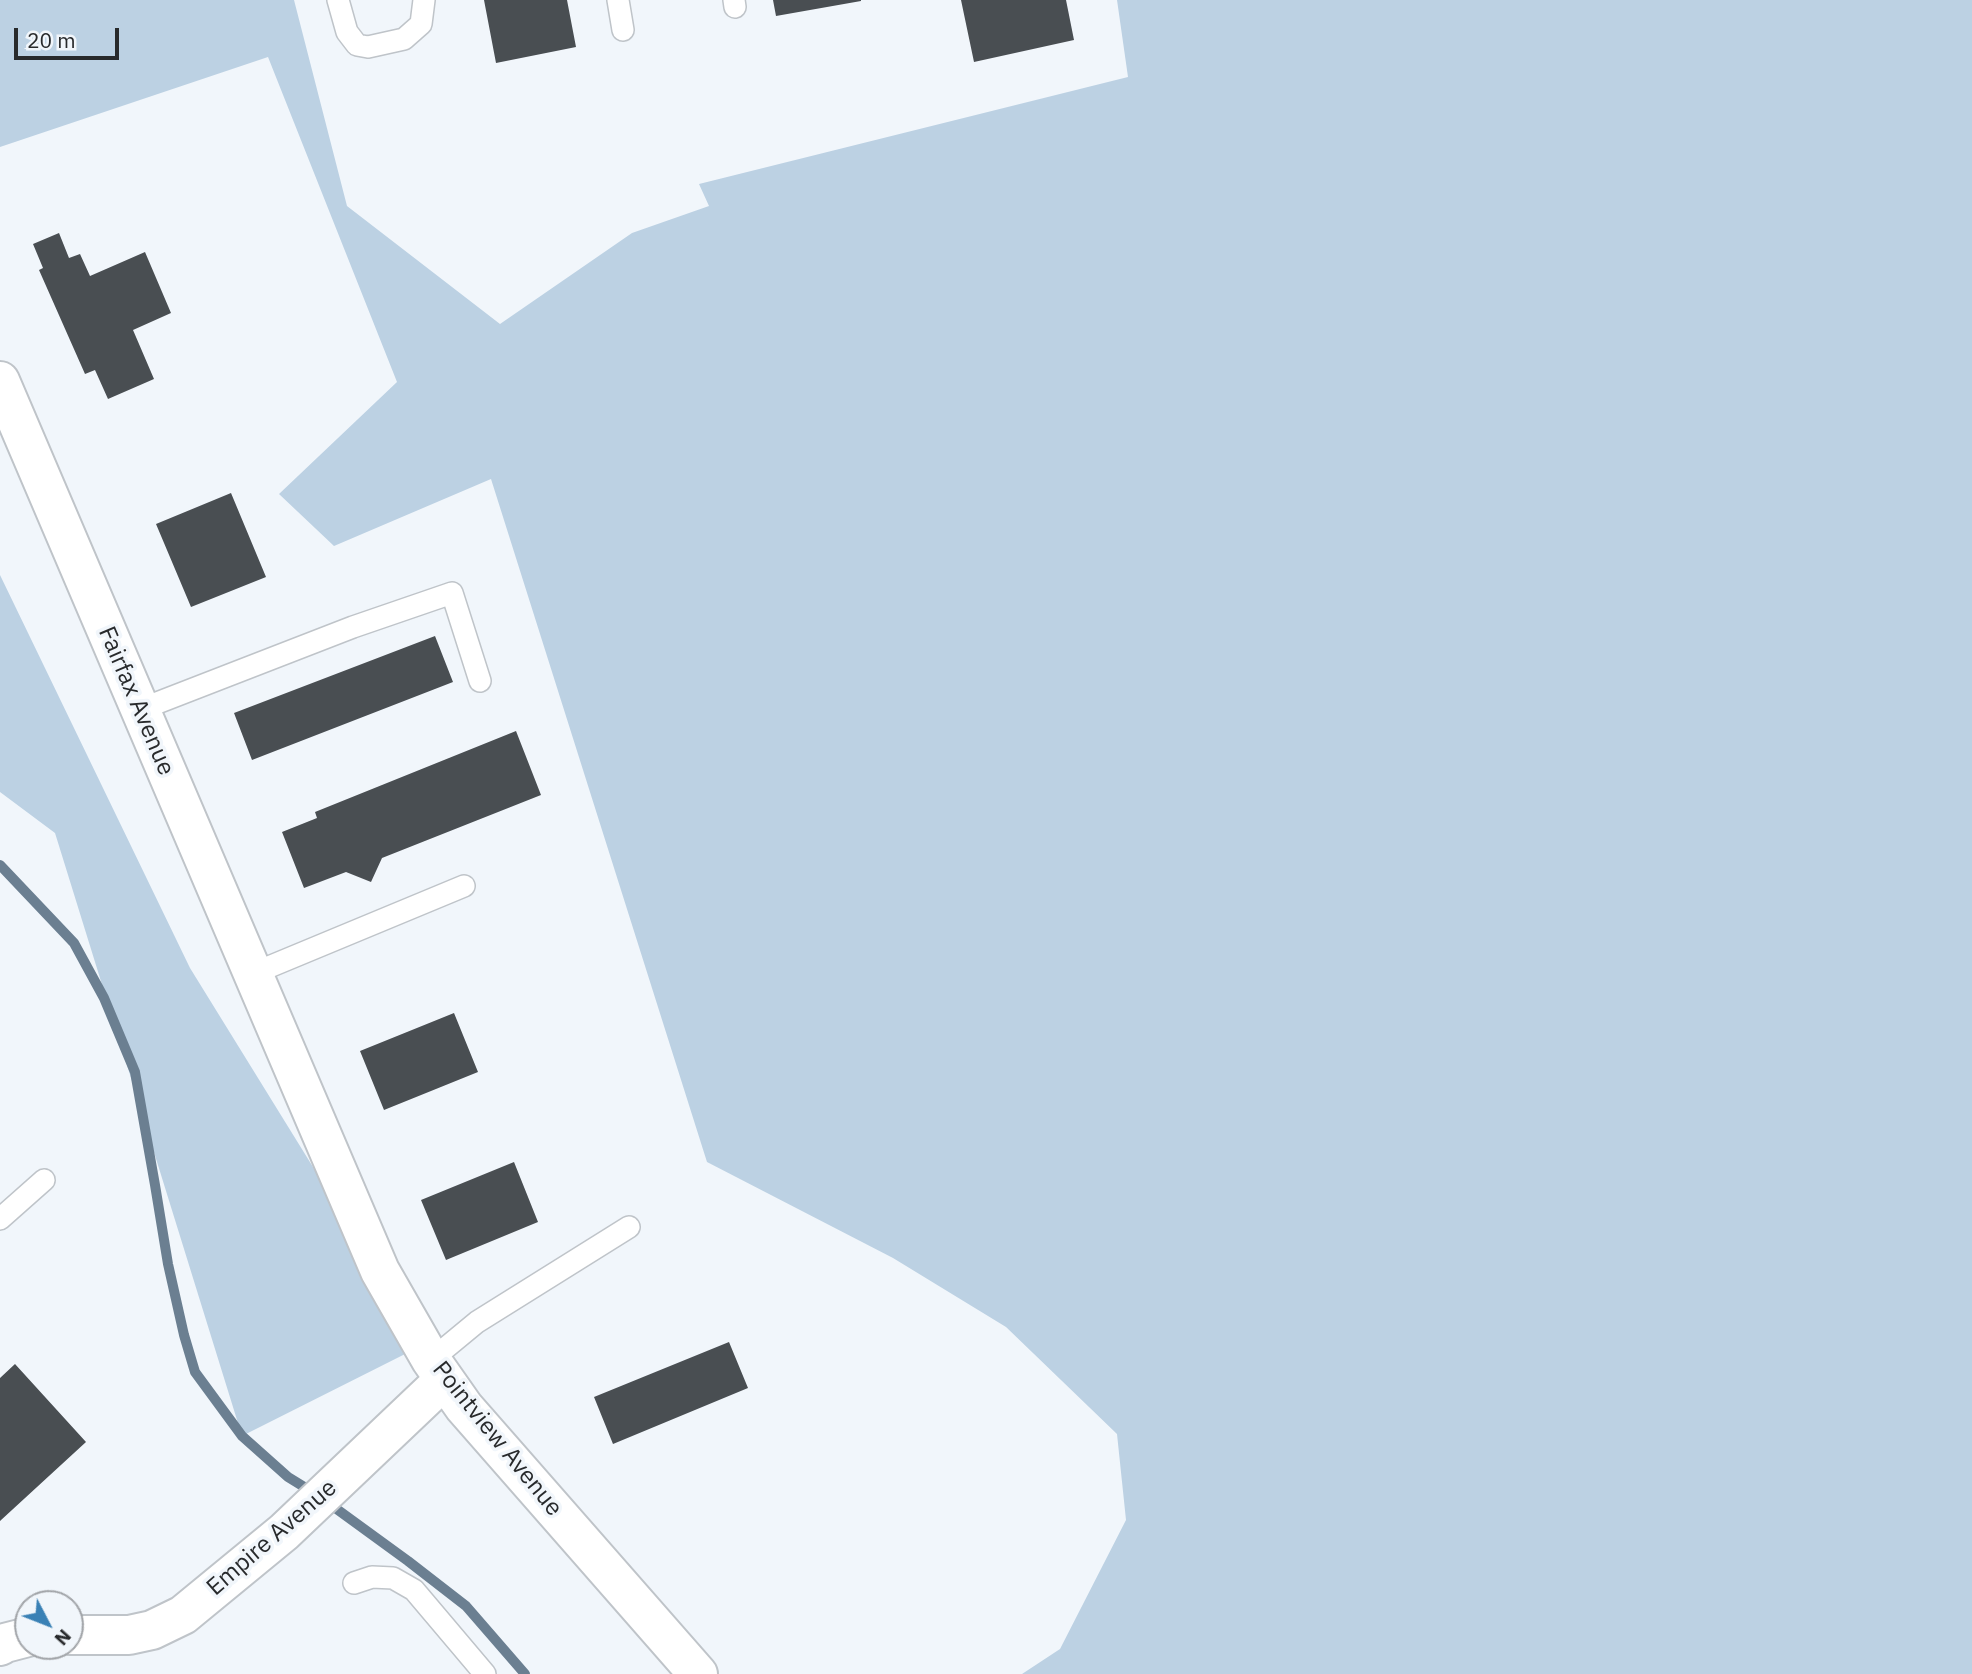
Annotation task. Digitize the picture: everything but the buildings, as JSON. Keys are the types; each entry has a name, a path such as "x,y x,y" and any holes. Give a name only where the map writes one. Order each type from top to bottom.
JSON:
{"street":[{"name":"Fairfax Avenue","path":"0,381 272,1022"},
{"name":"Pointview Avenue","path":"272,1022 380,1271 438,1370 464,1407 698,1674"},
{"name":"Empire Avenue","path":"84,1636 129,1635 152,1630 183,1615 284,1532 438,1370"}],"lane":[{"path":"338,0 347,32 357,45 368,47 404,39 421,24 424,0"},
{"path":"618,0 624,30"},
{"path":"139,710 353,627 452,593 480,681"},
{"path":"252,974 464,886"},
{"path":"0,1219 44,1180"},
{"path":"438,1370 477,1322 629,1227"},
{"path":"354,1583 372,1577 393,1578 414,1590 485,1674"}],"shaded area":[{"path":"0,0 294,0 347,206 500,324 632,233 709,206 699,184 1128,77 1117,0 1972,0 1972,1674 1022,1674 1060,1649 1126,1520 1117,1434 1006,1327 893,1258 707,1162 491,479 334,546 279,494 397,382 268,57 0,147"},
{"path":"0,575 190,968 423,1345 242,1436 55,833 0,792"}],"waterway":[{"path":"0,865 74,943 104,998 135,1072 168,1264 195,1372 242,1436 288,1477 314,1493"},
{"path":"327,1502 466,1606 525,1674"}]}
